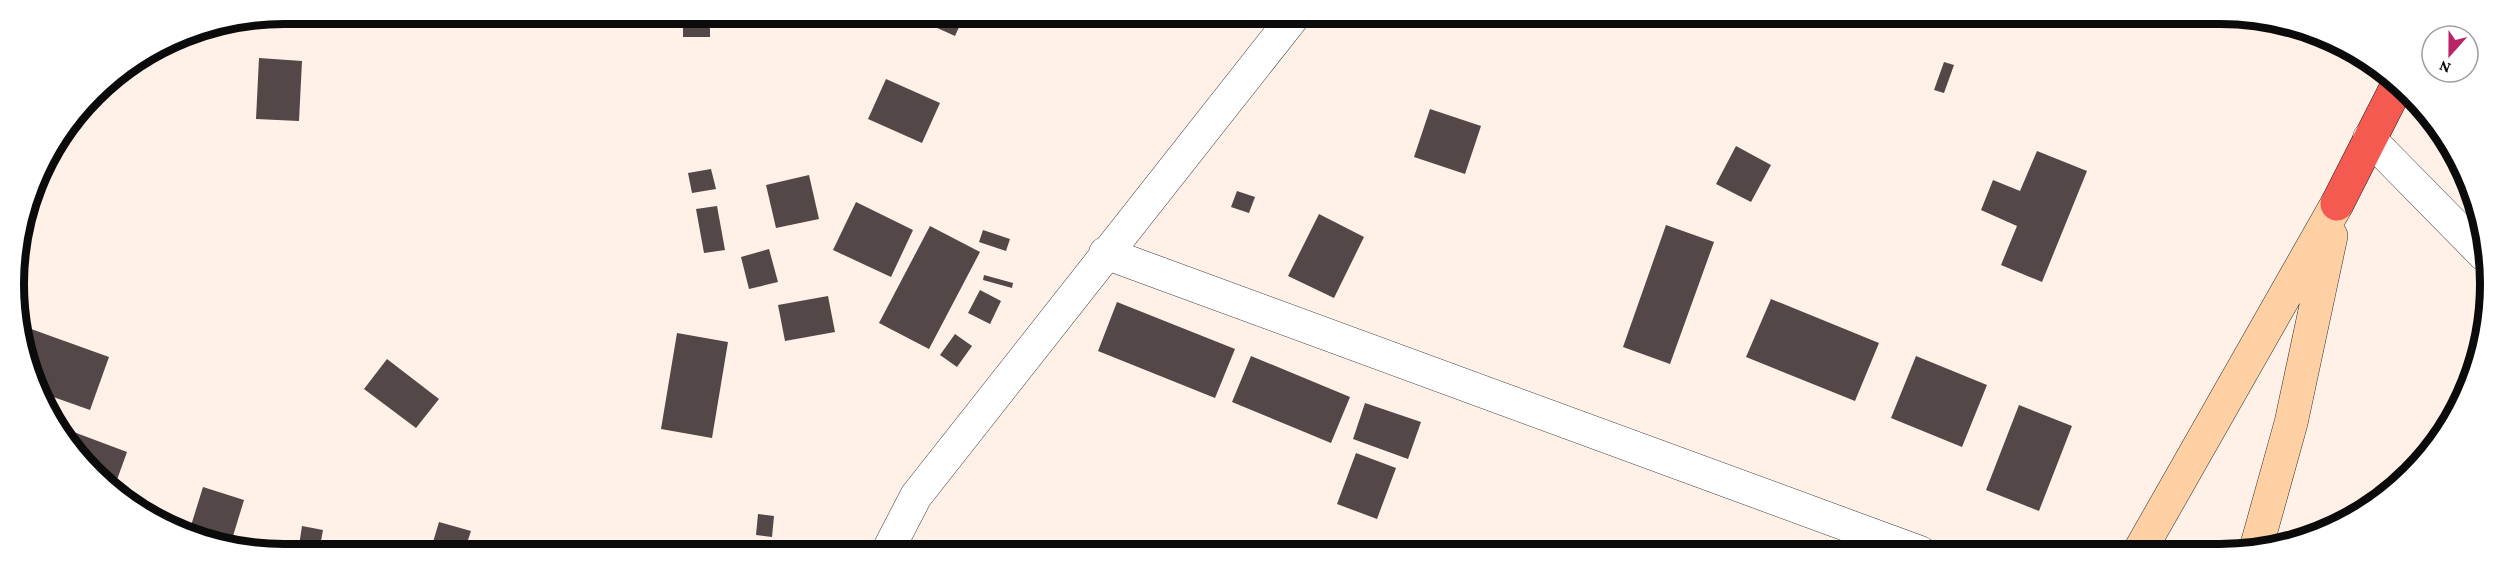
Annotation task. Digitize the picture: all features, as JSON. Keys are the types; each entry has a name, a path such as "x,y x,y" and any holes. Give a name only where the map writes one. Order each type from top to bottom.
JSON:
{"highway":[{"path":"2337,204 2394,92"}],"street":[{"path":"891,544 916,496 1288,24"},
{"path":"2369,138 2478,249"},
{"path":"2144,544 2337,204"},
{"path":"2258,541 2291,423 2337,204"},
{"path":"1105,254 1898,544"}],"building":[{"path":"683,24 710,24 710,37 683,37"},
{"path":"928,24 960,24 955,36"},
{"path":"259,58 302,61 299,121 256,119"},
{"path":"1944,62 1954,65 1944,93 1934,90"},
{"path":"886,79 940,103 922,143 868,119"},
{"path":"1430,109 1481,126 1465,174 1414,157"},
{"path":"1736,146 1771,165 1751,202 1716,184"},
{"path":"2037,151 2087,171 2042,282 2001,265 2017,226 1981,210 1993,180 2020,191"},
{"path":"711,169 716,189 692,193 688,173"},
{"path":"809,175 819,219 776,228 766,185"},
{"path":"1237,191 1255,197 1249,213 1231,207"},
{"path":"856,202 913,230 891,277 833,250"},
{"path":"717,206 725,250 704,253 696,209"},
{"path":"1319,214 1364,237 1334,298 1288,276"},
{"path":"1666,225 1714,242 1670,364 1623,347"},
{"path":"930,226 980,252 929,349 879,323"},
{"path":"983,230 1010,239 1006,251 979,242"},
{"path":"769,249 778,282 749,289 741,257"},
{"path":"984,275 1013,283 1012,288 983,280"},
{"path":"980,290 1001,301 990,324 968,313"},
{"path":"828,296 835,332 785,341 778,305"},
{"path":"1771,299 1879,343 1855,401 1746,357"},
{"path":"1117,302 1235,349 1215,398 1098,351"},
{"path":"28,328 109,357 90,410 50,396 38,368"},
{"path":"677,333 728,342 712,438 661,429"},
{"path":"955,334 972,346 957,367 940,355"},
{"path":"1251,356 1350,397 1331,443 1232,402"},
{"path":"1916,356 1987,385 1962,447 1891,418"},
{"path":"387,359 439,399 416,428 364,389"},
{"path":"1365,403 1421,422 1408,459 1353,439"},
{"path":"2019,405 2072,426 2039,511 1986,490"},
{"path":"71,432 127,452 116,482 100,468"},
{"path":"1356,453 1396,468 1377,519 1337,504"},
{"path":"203,487 244,500 232,539 191,526"},
{"path":"758,514 774,516 772,537 756,535"},
{"path":"439,522 471,531 467,544 432,544"},
{"path":"302,526 323,530 320,544 299,544"}]}
